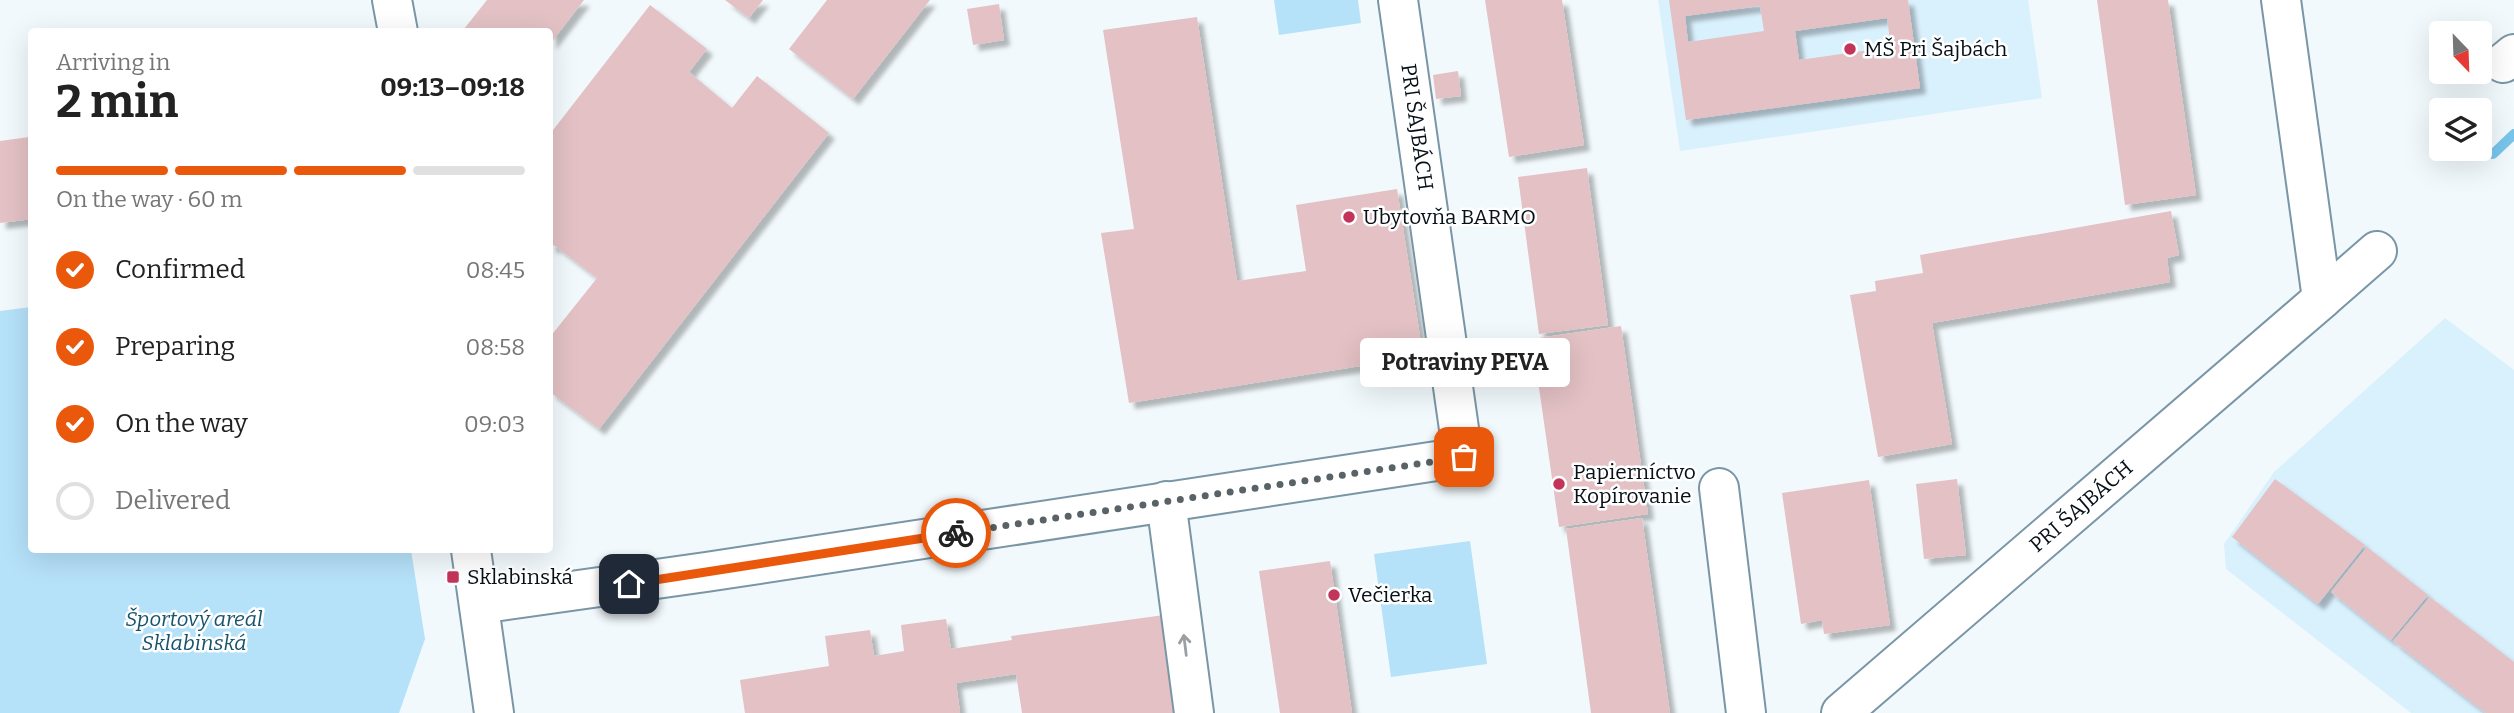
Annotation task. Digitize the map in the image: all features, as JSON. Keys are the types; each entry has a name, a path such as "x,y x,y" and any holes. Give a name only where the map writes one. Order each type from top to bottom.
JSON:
{"street":[{"name":"PRI ŠAJBÁCH","path":"479,604 1464,457 1398,0"},
{"path":"2281,0 2322,299"},
{"name":"PRI ŠAJBÁCH","path":"1840,713 2377,251"},
{"path":"1719,488 1746,713"},
{"path":"1166,501 1194,713"},
{"path":"471,553 490,707"}],"shaded area":[{"name":"MŠ Pri Šajbách","path":"1658,0 2028,0 2042,98 1680,151"},
{"path":"2445,318 2514,370 2514,713 2411,713 2226,569 2224,544 2274,472"}],"green space":[{"path":"1274,0 1358,0 1361,23 1279,35"},
{"name":"Športový areál Sklabinská","path":"28,307 28,553 411,553 425,639 399,713 0,713 0,311"},
{"path":"1470,541 1487,664 1391,677 1374,554"}],"building":[{"path":"487,0 584,0 553,40 553,28 465,28"},
{"path":"725,0 763,0 749,18"},
{"path":"827,0 930,0 853,99 789,49"},
{"path":"1485,0 1562,0 1584,145 1509,157"},
{"path":"1669,0 1908,0 1920,88 1686,120","holes":["1760,6 1764,31 1688,42 1685,16","1887,18 1891,47 1799,60 1795,31"]},
{"path":"2097,0 2168,0 2196,195 2125,205"},
{"path":"999,4 1004,40 973,45 967,9"},
{"path":"650,5 707,49 689,72 732,108 757,76 829,133 599,429 553,394 553,333 597,278 553,246 553,130"},
{"name":"Ubytovňa BARMO","path":"1197,17 1237,281 1306,271 1296,205 1397,189 1423,356 1129,403 1101,233 1134,229 1103,30"},
{"path":"1458,71 1461,96 1436,99 1433,75"},
{"path":"28,137 28,220 0,223 0,141"},
{"path":"1587,168 1608,325 1539,334 1518,177"},
{"path":"2171,211 2179,255 2167,258 2170,282 1932,323 1952,444 1878,457 1850,295 1876,291 1875,281 1923,273 1920,255"},
{"path":"1621,326 1648,514 1559,527 1532,339"},
{"path":"1957,479 1966,555 1924,559 1916,484"},
{"path":"2275,479 2365,545 2318,604 2232,537"},
{"path":"1869,480 1890,625 1824,634 1822,620 1801,624 1782,493"},
{"path":"1642,518 1670,713 1591,713 1566,529"},
{"path":"2367,547 2428,595 2391,640 2331,592"},
{"path":"1330,561 1352,713 1280,713 1259,571"},
{"path":"2430,597 2514,662 2514,713 2486,713 2393,641"},
{"path":"1164,615 1179,713 1022,713 1016,674 956,683 960,713 745,713 740,680 829,666 825,636 870,630 874,656 904,651 901,625 946,619 951,649 1012,640 1011,636"}],"waterway":[{"path":"2493,154 2514,134"}],"way so far":[{"path":"956,533 1464,457"}],"place":[{"name":"MŠ Pri Šajbách","path":"1850,49"},
{"name":"Ubytovňa BARMO","path":"1349,217"},
{"name":"Potraviny PEVA","path":"1464,457"},
{"name":"Papierníctvo Kopírovanie","path":"1559,484"},
{"name":"Sklabinská","path":"453,577"},
{"name":"Večierka","path":"1334,595"}],"route":[{"path":"629,584 956,533"}]}
